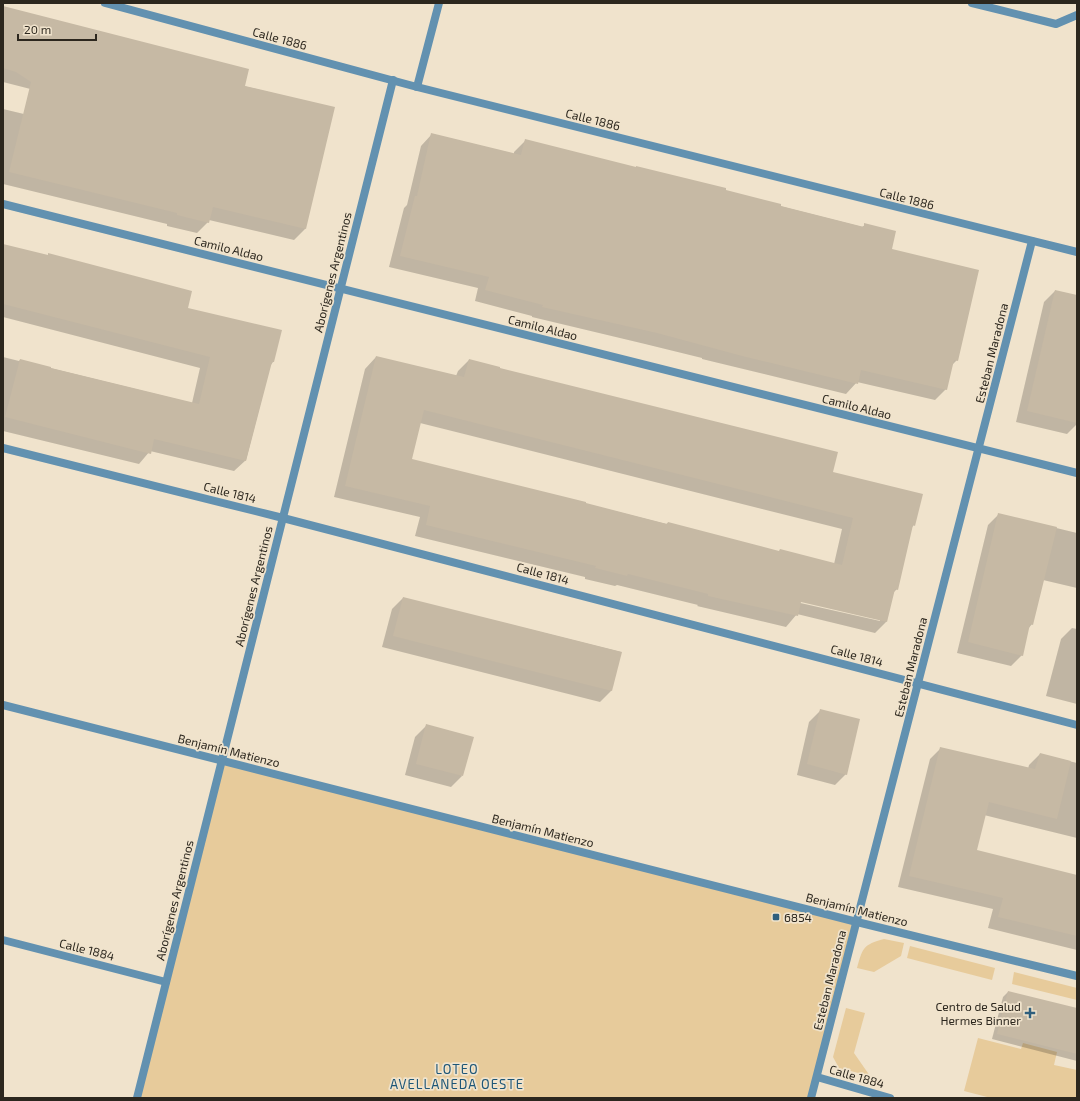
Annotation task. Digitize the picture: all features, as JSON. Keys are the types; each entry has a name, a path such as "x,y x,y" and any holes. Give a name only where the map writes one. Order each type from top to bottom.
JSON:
{"street":[{"name":"Calle 1886","path":"105,3 417,87 1077,252"},
{"path":"417,87 439,3"},
{"path":"972,3 1056,24 1077,15"},
{"name":"Aborígenes Argentinos","path":"137,1098 393,80"},
{"name":"Camilo Aldao","path":"3,204 1077,473"},
{"name":"Esteban Maradona","path":"811,1098 1032,241"},
{"name":"Calle 1814","path":"3,448 283,518 1077,725"},
{"name":"Benjamín Matienzo","path":"3,706 857,922 1077,976"},
{"name":"Calle 1884","path":"3,940 166,982"},
{"name":"Calle 1884","path":"817,1078 890,1098"}],"shaded area":[{"path":"221,761 857,922 811,1098 137,1098"},
{"path":"884,939 904,943 901,956 874,972 857,968 865,948 872,943"},
{"path":"910,946 995,968 992,980 907,958"},
{"path":"1014,972 1077,988 1077,1000 1012,984"},
{"path":"846,1008 865,1013 854,1053 870,1076 839,1068 833,1057"},
{"path":"978,1038 1021,1049 1023,1043 1057,1052 1054,1065 1077,1070 1077,1098 991,1098 964,1091"}],"building":[{"path":"3,6 249,69 245,86 335,107 306,229 213,207 209,223 177,215 177,213 9,172 31,82 16,72 3,68"},
{"path":"431,133 521,155 525,139 726,188 726,190 781,204 781,206 864,227 864,223 896,231 892,249 979,270 958,361 954,360 947,390 861,370 858,384 746,357 657,333 542,307 543,305 485,290 489,277 400,256 415,196 417,196"},
{"path":"3,244 48,255 48,253 192,291 188,308 282,330 246,461 154,439 151,454 5,417 20,359 199,404 210,357 3,304"},
{"path":"1055,290 1077,295 1077,423 1027,411"},
{"path":"376,356 464,377 469,359 838,452 833,472 923,494 915,526 913,525 898,590 895,589 887,622 801,602 798,616 708,596 708,594 628,574 627,576 595,568 596,566 426,525 430,506 345,486","holes":["424,410 853,518 842,565 780,549 779,551 668,522 667,524 586,502 412,459"]},
{"path":"998,513 1057,527 1033,625 1030,624 1023,656 968,642"},
{"path":"403,597 622,652 612,691 393,636"},
{"path":"820,709 860,719 847,775 807,764"},
{"path":"426,724 474,737 463,776 416,764"},
{"path":"940,747 1035,769 1040,753 1071,761 1057,819 989,802 977,850 1077,875 1077,936 998,917 1003,898 909,876"},
{"path":"1008,991 1077,1008 1077,1054 997,1034"}],"place":[{"name":"6854","path":"776,917"},
{"name":"Centro de Salud Hermes Binner","path":"1030,1013"}],"district":[{"name":"LOTEO AVELLANEDA OESTE","path":"457,1076"}]}
